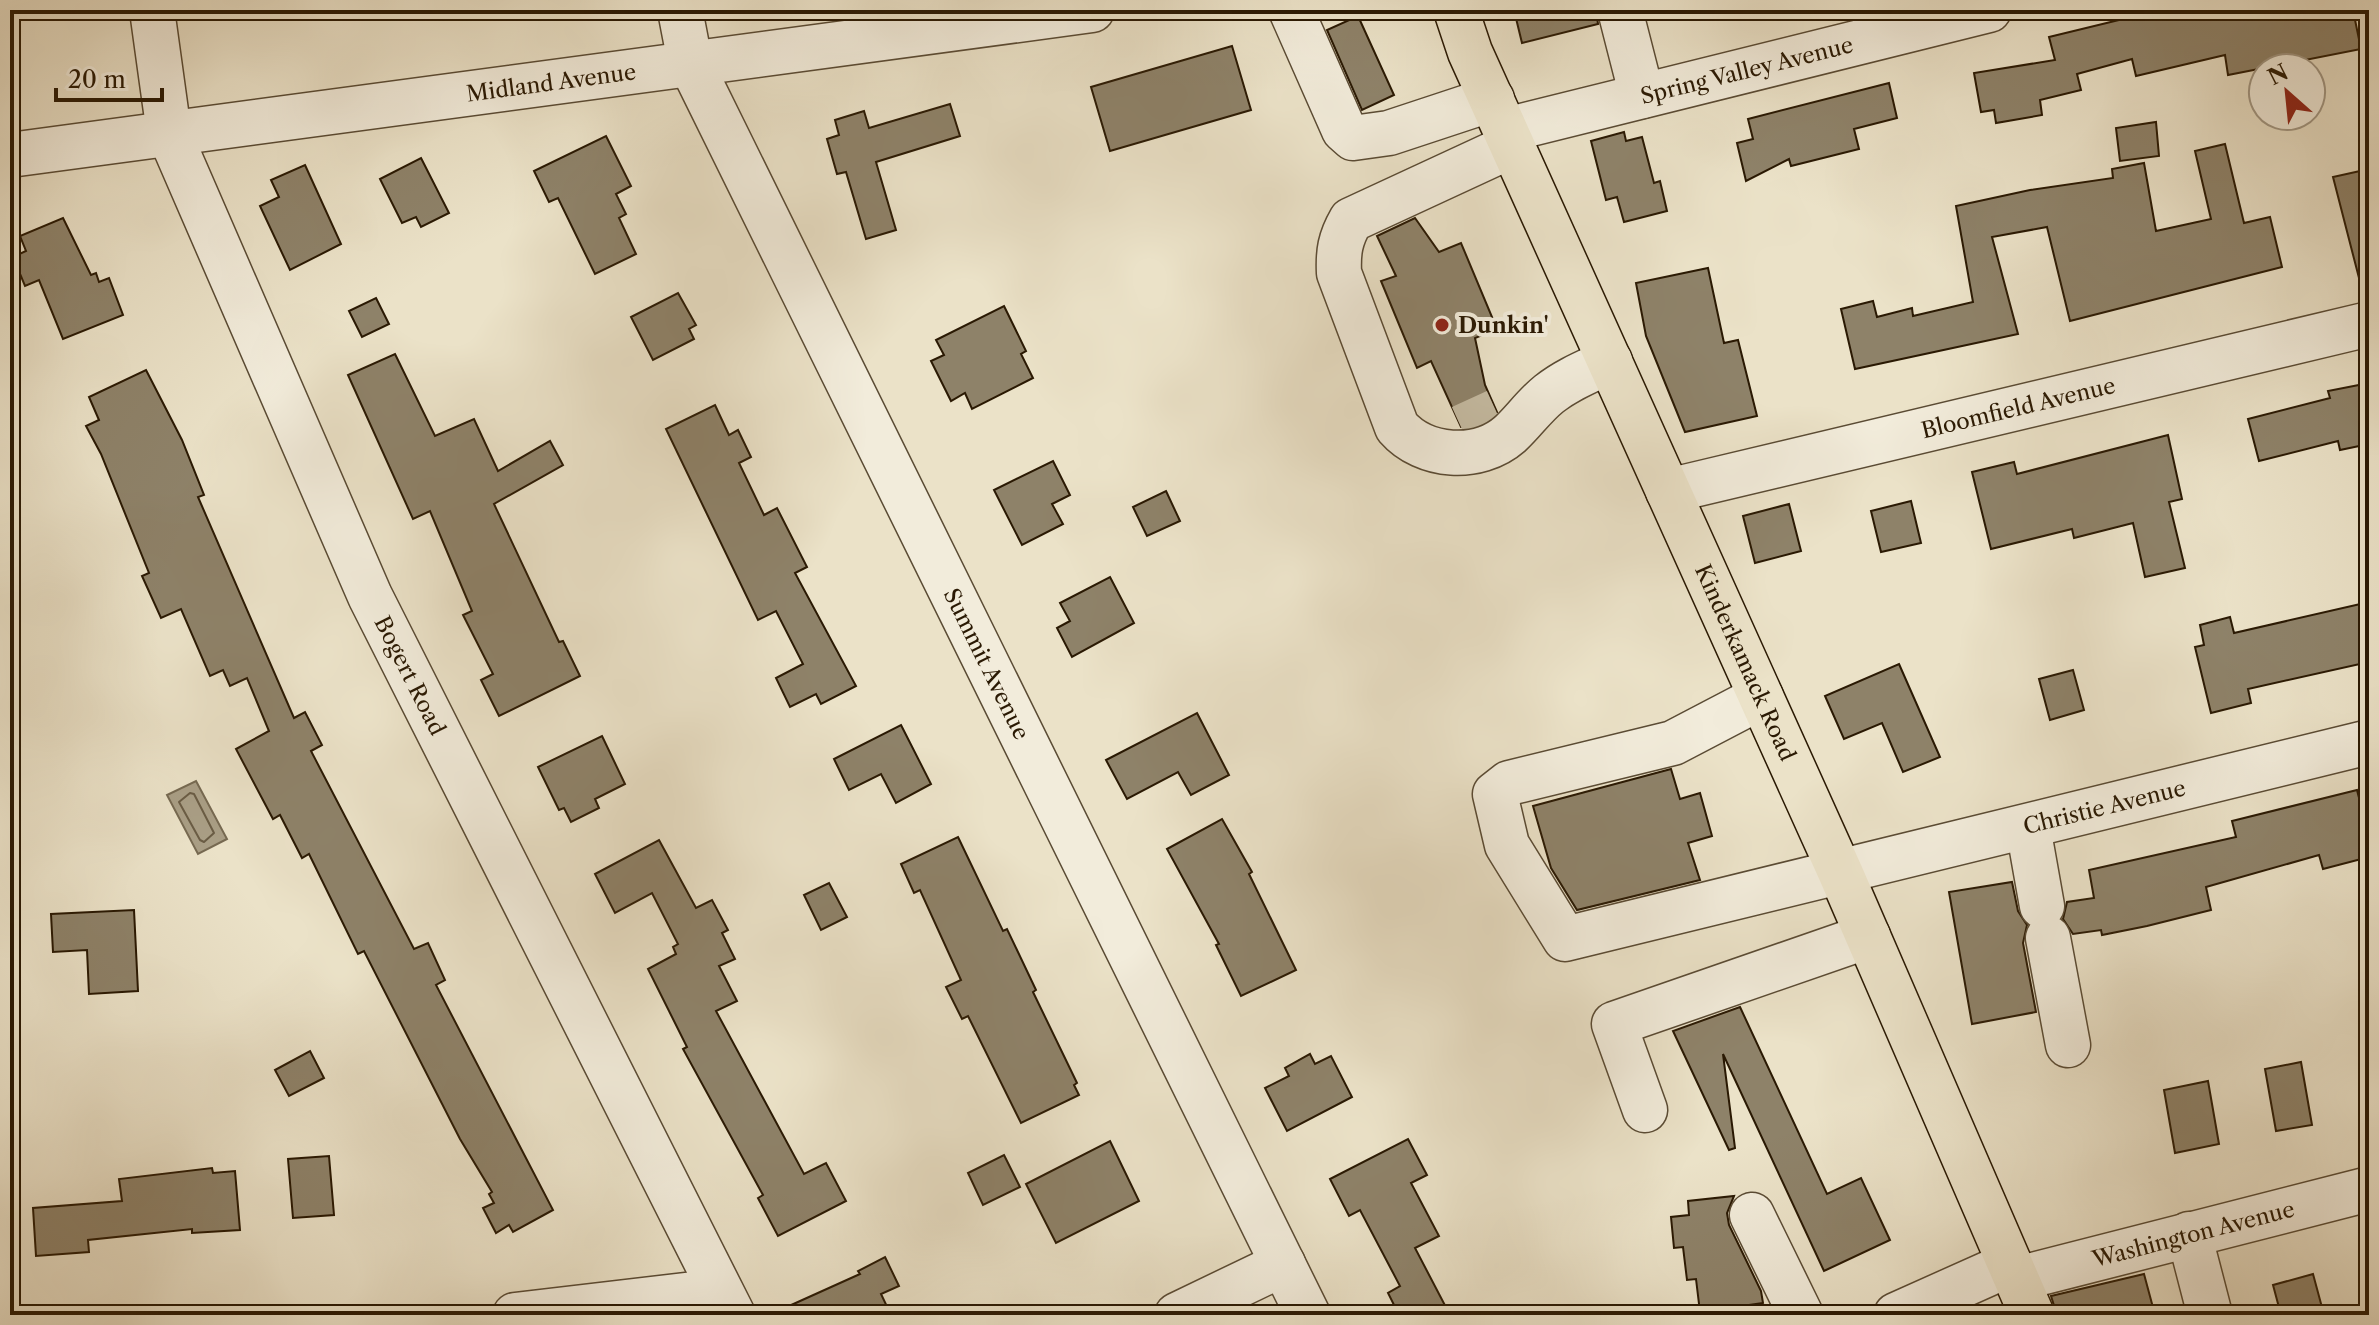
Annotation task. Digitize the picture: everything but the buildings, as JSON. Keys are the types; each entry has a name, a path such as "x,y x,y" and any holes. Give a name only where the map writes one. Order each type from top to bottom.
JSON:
{"main road":[{"name":"Kinderkamack Road","path":"1456,10 1503,125 1841,874 2019,1286"}],"street":[{"name":"Bogert Road","path":"152,10 169,133 370,596 726,1303"},
{"name":"Summit Avenue","path":"680,10 690,62 1308,1315"},
{"name":"Midland Avenue","path":"10,155 1092,10"},
{"path":"1291,10 1344,130 1353,138 1503,125"},
{"path":"1620,10 1642,96"},
{"name":"Spring Valley Avenue","path":"1503,125 1642,96 1989,10"},
{"path":"1503,125 1351,220 1338,250 1342,287 1397,427 1409,441 1426,450 1471,451 1508,436 1535,406 1564,383"},
{"name":"Bloomfield Avenue","path":"1668,491 2369,324"},
{"path":"1397,427 1425,434 1478,419 1610,361"},
{"name":"Christie Avenue","path":"1761,697 1673,743 1509,783 1495,794 1507,845 1565,939 1841,874 2369,742"},
{"path":"2028,827 2068,1045"},
{"path":"1645,1110 1614,1024 1868,936"},
{"name":"Washington Avenue","path":"1896,1315 2019,1286 2189,1234 2369,1189"},
{"path":"1752,1215 1801,1315"},
{"path":"2189,1234 2210,1315"},
{"path":"1177,1315 1283,1264"},
{"path":"515,1315 726,1303"}],"water":[{"path":"196,781 227,839 198,854 167,795"}],"tunnel":[{"path":"1461,427 1496,411"}],"place":[{"name":"Dunkin'","path":"1442,325"}]}
